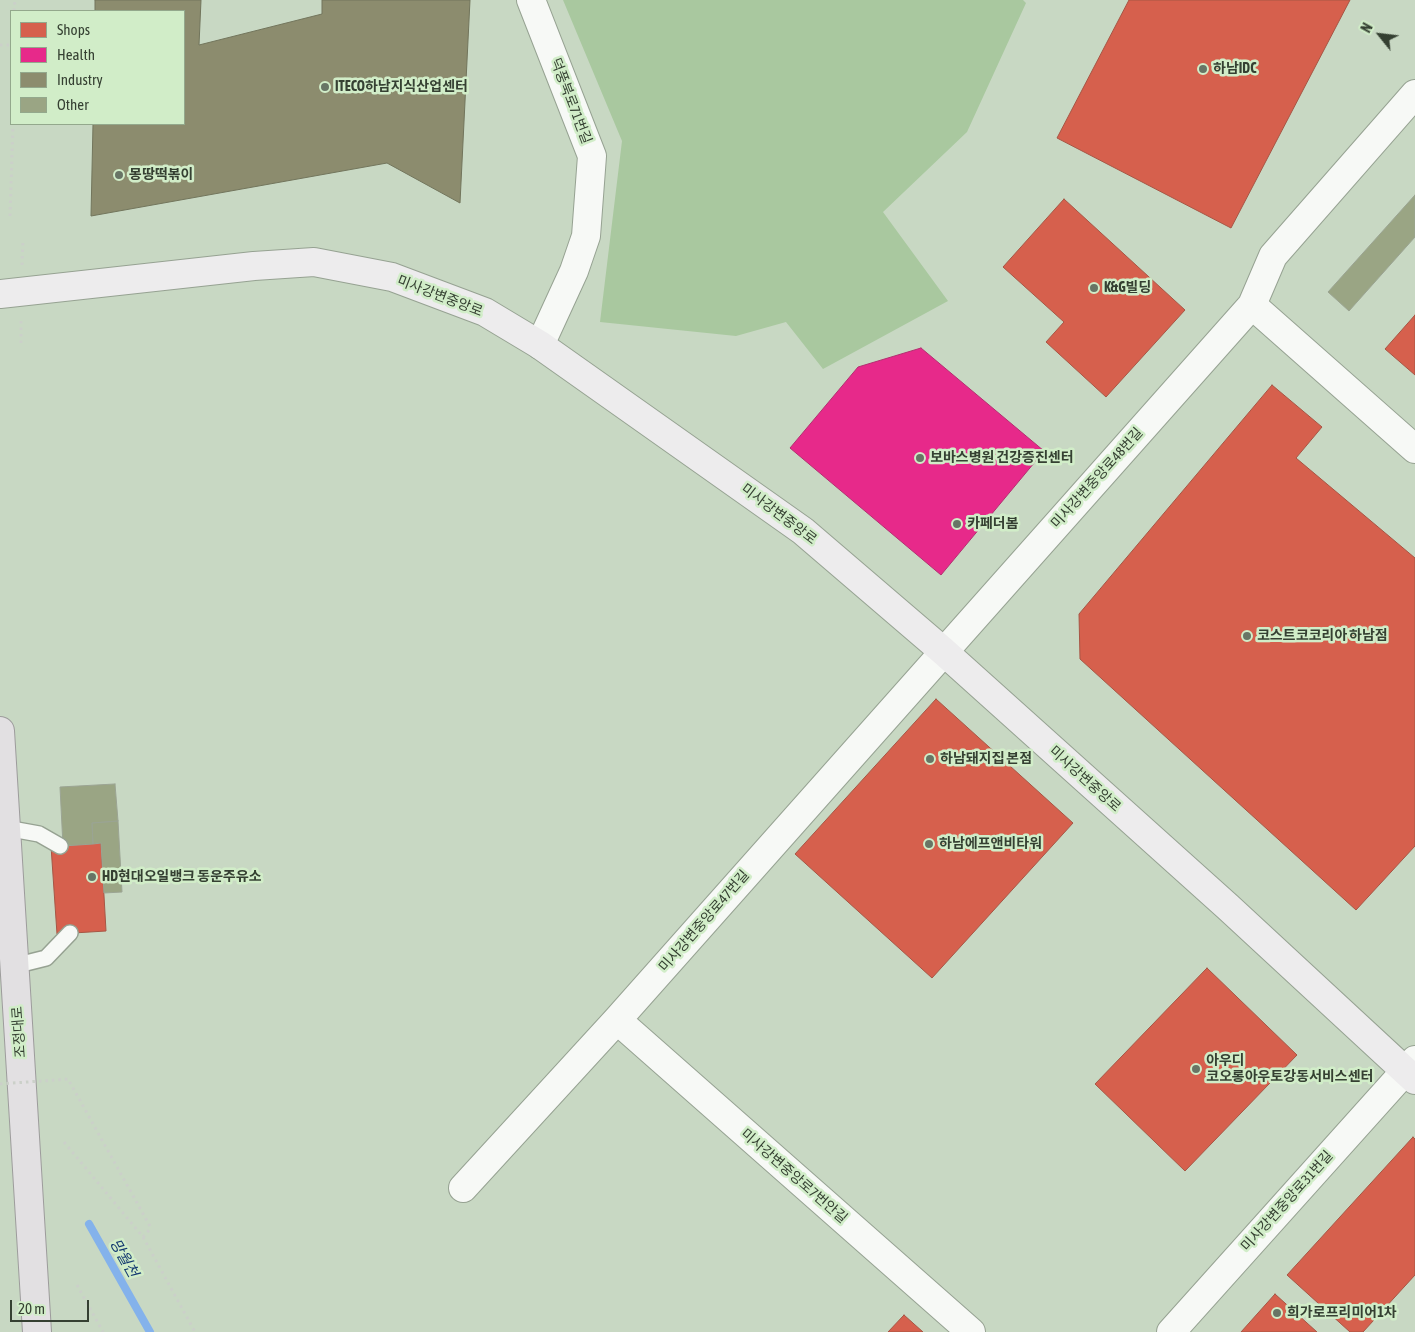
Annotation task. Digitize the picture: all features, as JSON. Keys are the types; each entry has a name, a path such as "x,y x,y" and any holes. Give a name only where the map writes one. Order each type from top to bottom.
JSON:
{"main road":[{"name":"조정대로","path":"0,731 37,1332"}],"street":[{"name":"덕풍북로71번길","path":"531,0 592,156 586,236 574,272 540,345"},
{"name":"미사강변중앙로48번길","path":"943,650 1252,306 1274,256 1415,94"},
{"name":"미사강변중앙로","path":"0,294 254,266 314,262 392,277 485,312 540,345 803,530 943,650 1221,901 1412,1070"},
{"path":"1252,306 1415,449"},
{"name":"미사강변중앙로47번길","path":"463,1188 617,1020 943,650"},
{"name":"미사강변중앙로7번안길","path":"617,1020 971,1332"},
{"name":"미사강변중앙로31번길","path":"1171,1332 1286,1202 1412,1070"}],"lane":[{"path":"6,828 39,834 60,846"},
{"path":"14,966 46,958 70,933"}],"path":[{"path":"10,216 12,125"},
{"path":"0,1084 68,1079 151,1228 143,1237"},
{"path":"64,1142 143,1237 196,1332"},
{"path":"77,1285 103,1332"}],"green space":[{"path":"563,0 1023,0 1026,3 967,132 883,212 948,301 823,369 786,322 736,336 600,322 622,141"}],"building: Shops":[{"name":"하남IDC","path":"1129,0 1350,0 1231,228 1057,138"},
{"name":"K&G빌딩","path":"1064,199 1185,310 1106,397 1046,342 1064,322 1003,267"},
{"path":"1415,315 1415,375 1385,349"},
{"name":"코스트코코리아 하남점","path":"1272,385 1322,427 1296,458 1415,558 1415,846 1356,910 1080,659 1079,614"},
{"name":"하남에프앤비타워","path":"936,699 1073,823 932,978 795,854"},
{"path":"101,843 106,931 57,934 51,846"},
{"name":"아우디 코오롱아우토강동서비스센터","path":"1207,968 1297,1055 1185,1171 1095,1084"},
{"path":"1413,1137 1415,1139 1415,1275 1363,1332 1350,1332 1287,1275"},
{"name":"희가로프리미어1차","path":"1275,1294 1317,1332 1241,1332"},
{"path":"904,1315 923,1332 888,1332"}],"building: Health":[{"name":"보바스병원 건강증진센터","path":"921,348 1044,451 941,575 790,448 858,367"}],"building: Industry":[{"name":"ITECO하남지식산업센터","path":"95,0 201,0 199,45 322,14 322,0 470,0 460,203 387,163 91,216 93,125 185,125 185,10 95,10"}],"building: Other":[{"path":"1415,195 1415,237 1349,311 1328,292"},
{"path":"115,784 118,821 92,823 93,844 63,846 60,787"},
{"path":"118,821 122,892 104,893 101,843 93,844 92,823"}],"waterway":[{"name":"망월천","path":"89,1224 150,1332"}],"place":[{"name":"하남IDC","path":"1203,69"},
{"name":"ITECO하남지식산업센터","path":"325,87"},
{"name":"몽땅떡볶이","path":"119,175"},
{"name":"K&G빌딩","path":"1094,288"},
{"name":"보바스병원 건강증진센터","path":"920,458"},
{"name":"카페더봄","path":"957,524"},
{"name":"코스트코코리아 하남점","path":"1247,636"},
{"name":"하남돼지집 본점","path":"930,759"},
{"name":"하남에프앤비타워","path":"929,844"},
{"name":"HD현대오일뱅크 동운주유소","path":"92,877"},
{"name":"아우디 코오롱아우토강동서비스센터","path":"1196,1069"},
{"name":"희가로프리미어1차","path":"1277,1313"}]}
